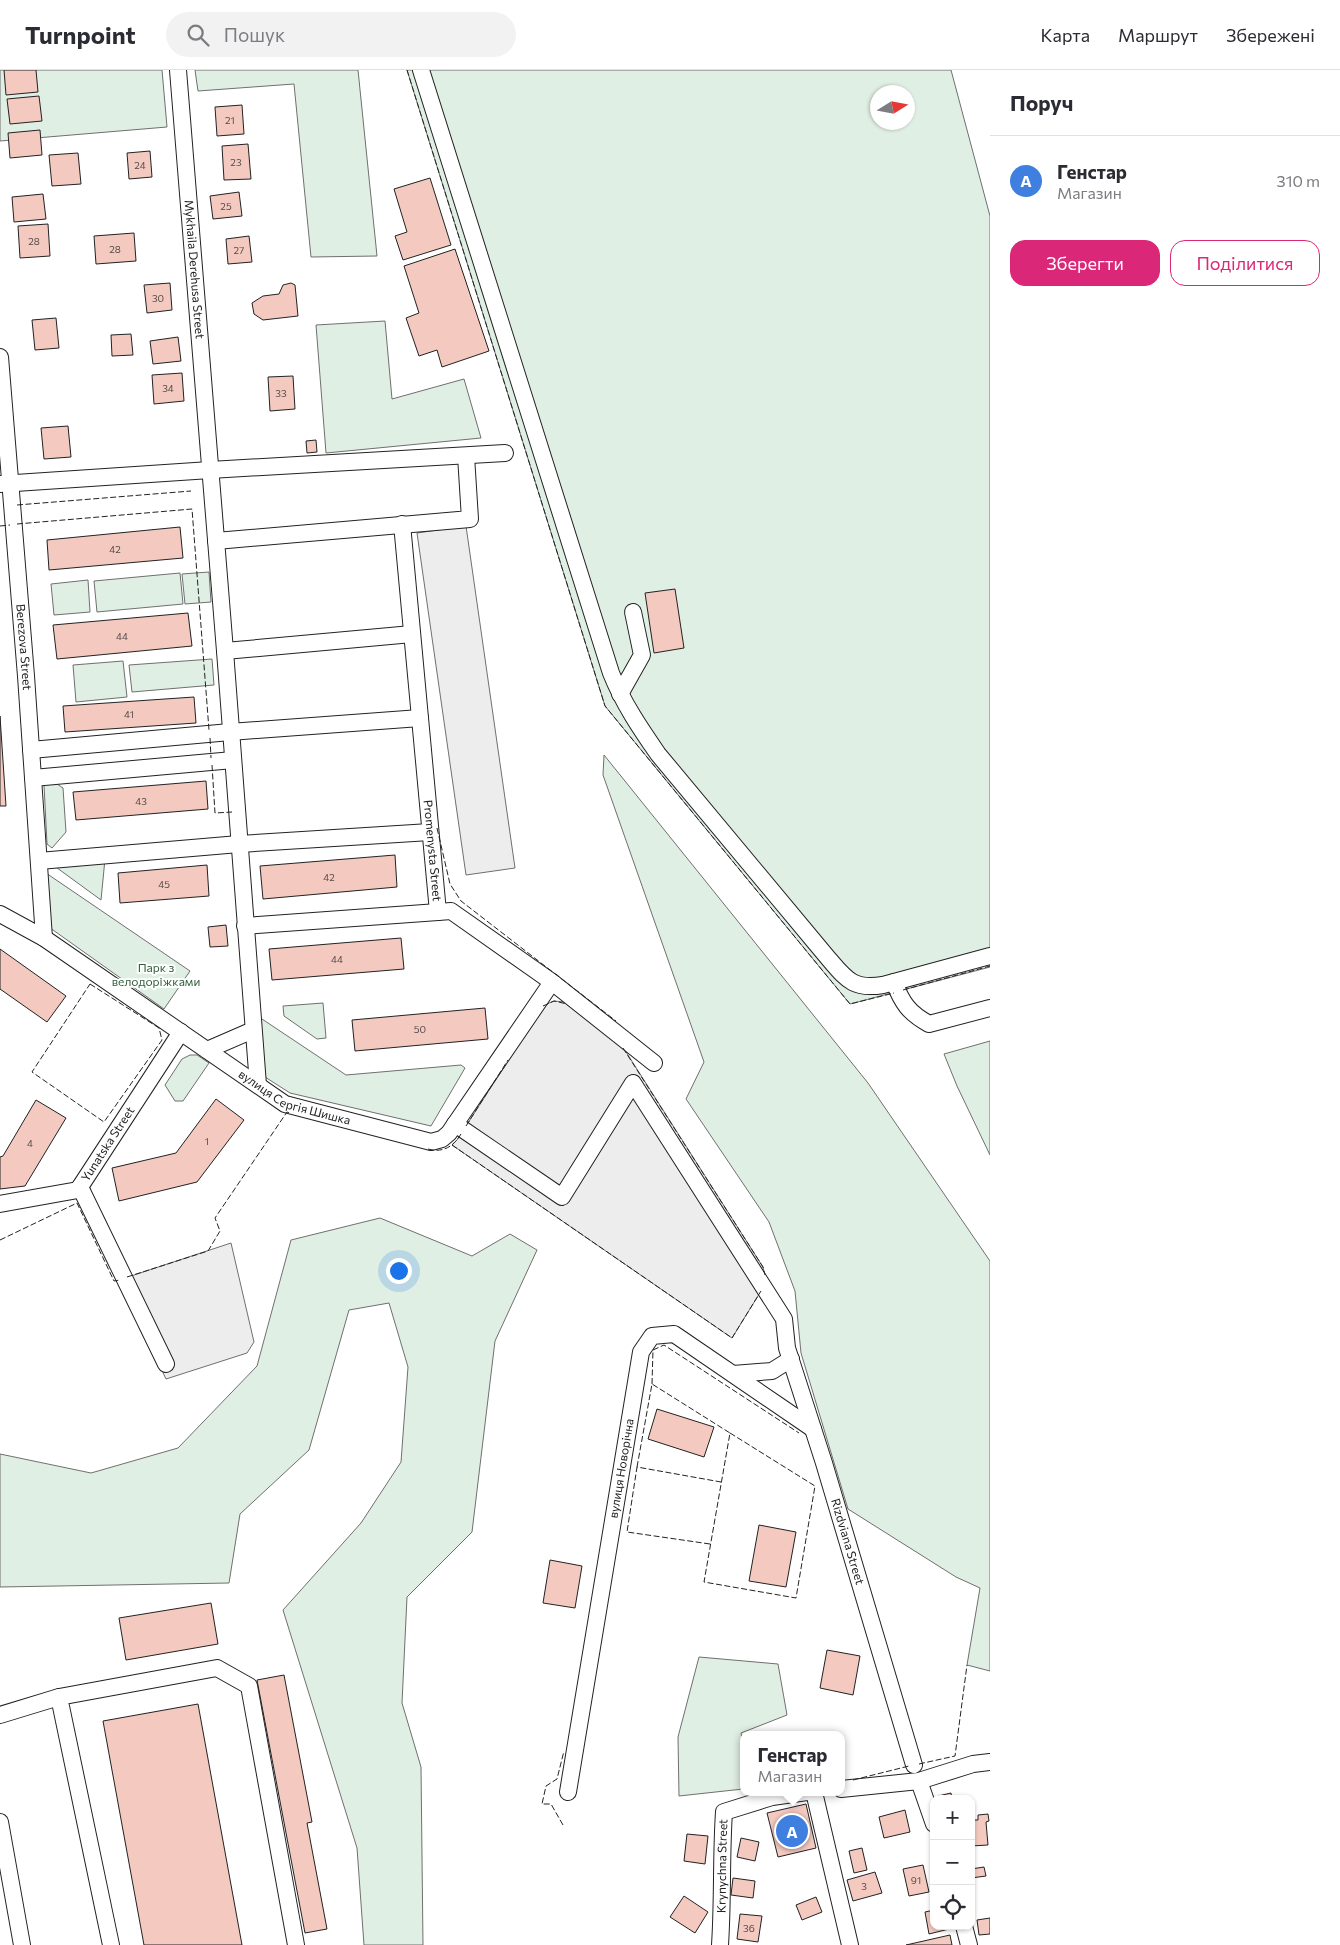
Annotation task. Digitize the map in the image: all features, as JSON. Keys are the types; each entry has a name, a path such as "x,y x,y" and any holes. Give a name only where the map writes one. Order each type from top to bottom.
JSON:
{"street":[{"name":"Mykhaila Derehusa Street","path":"178,70 226,651 230,732 258,1085"},
{"path":"422,70 611,673 635,721 658,754 836,967 858,986 871,987 894,982 990,956"},
{"name":"Berezova Street","path":"0,357 5,484 31,750 44,938"},
{"path":"5,484 505,453"},
{"path":"216,541 470,519 466,456"},
{"name":"Promenysta Street","path":"402,524 438,912 451,911 552,982 654,1063"},
{"path":"620,694 642,655 633,612"},
{"path":"226,651 412,634"},
{"path":"31,750 230,732 420,718"},
{"path":"33,778 233,760"},
{"path":"39,861 239,844 430,832"},
{"path":"245,926 438,912"},
{"name":"вулиця Сергія Шишка","path":"0,914 44,938 285,1104 431,1142 442,1139 456,1124 552,982"},
{"path":"894,982 907,1007 915,1016 929,1024 990,1008"},
{"path":"207,1050 253,1030"},
{"name":"Yunatska Street","path":"0,1204 78,1190 181,1032"},
{"name":"Rizdviana Street","path":"456,1124 562,1197 633,1084 784,1319 787,1348 914,1765"},
{"path":"80,1187 166,1364"},
{"name":"вулиця Новорічна","path":"568,1792 641,1352 652,1336 674,1334 813,1429"},
{"path":"733,1374 772,1371 791,1359"},
{"path":"0,1715 59,1697 216,1668 249,1686 296,1945"},
{"path":"59,1697 111,1945"},
{"path":"845,1789 919,1781 973,1764 990,1762"},
{"path":"919,1781 930,1813"},
{"name":"Krynychna Street","path":"720,1945 723,1900 724,1812 779,1796"},
{"path":"815,1796 850,1945"},
{"path":"0,1822 22,1945"},
{"path":"965,1930 969,1945"}],"green space":[{"path":"0,70 162,70 167,127 0,141"},
{"path":"195,70 358,70 377,256 311,257 294,84 198,91"},
{"path":"407,70 951,70 990,216 990,967 850,1004 605,706"},
{"path":"385,321 392,399 464,379 481,438 326,453 316,325"},
{"path":"209,572 211,602 185,604 182,574"},
{"path":"180,573 183,604 97,612 94,581"},
{"path":"88,580 90,612 54,615 51,584"},
{"path":"212,659 214,685 132,692 129,665"},
{"path":"123,661 127,697 76,702 73,665"},
{"path":"604,755 868,1083 990,1261 990,1671 967,1665 980,1588 956,1577 848,1509 801,1353 795,1291 769,1222 686,1099 704,1062 603,775"},
{"path":"51,780 63,788 66,832 52,848 47,844 44,785"},
{"path":"105,859 101,900 53,865"},
{"name":"Парк з велодоріжками","path":"43,871 190,971 164,1009 46,925"},
{"path":"323,1003 326,1038 317,1039 284,1016 283,1006"},
{"path":"259,1017 346,1075 461,1065 465,1068 431,1126 290,1093 265,1077"},
{"path":"990,1041 990,1155 944,1054"},
{"path":"190,1055 197,1055 209,1063 183,1101 175,1101 165,1085 182,1059"},
{"path":"380,1218 472,1256 510,1234 537,1250 495,1341 472,1532 407,1597 402,1703 421,1767 423,1945 364,1945 357,1848 283,1610 361,1523 401,1462 408,1367 389,1303 349,1310 309,1450 240,1514 229,1583 0,1587 0,1454 91,1473 178,1448 257,1366 291,1240"},
{"path":"699,1657 778,1664 787,1715 746,1731 740,1731 740,1789 679,1796 678,1737"}],"shaded area":[{"path":"466,526 515,868 466,875 417,533"},
{"path":"554,1001 565,1002 621,1044 763,1267 766,1283 732,1338 452,1145 544,1005"},
{"path":"231,1243 254,1342 247,1353 166,1379 119,1280"}],"building":[{"path":"4,70 36,70 38,92 6,95"},
{"path":"39,96 42,121 10,124 7,99"},
{"path":"242,105 244,134 217,136 215,107"},
{"path":"40,130 42,155 10,158 8,133"},
{"path":"248,144 251,179 224,180 222,146"},
{"path":"150,151 152,177 129,179 127,153"},
{"path":"78,153 81,184 52,186 49,155"},
{"path":"430,178 451,245 403,260 395,236 407,232 394,189"},
{"path":"239,192 242,216 213,219 210,196"},
{"path":"43,194 46,219 14,222 12,197"},
{"path":"48,224 50,256 20,258 18,226"},
{"path":"134,233 136,261 96,264 94,236"},
{"path":"249,236 252,262 228,264 226,239"},
{"path":"455,249 489,351 442,367 437,350 419,356 406,318 419,313 404,266"},
{"path":"170,283 172,310 147,313 144,285"},
{"path":"291,283 295,285 298,316 263,320 254,314 252,303 263,296 279,294 283,285"},
{"path":"56,318 59,348 35,350 32,320"},
{"path":"131,334 133,355 112,356 111,335"},
{"path":"178,337 181,361 153,364 150,341"},
{"path":"182,373 184,401 154,404 152,375"},
{"path":"293,376 295,409 270,411 268,377"},
{"path":"68,426 71,457 44,459 41,428"},
{"path":"316,440 317,452 307,453 306,441"},
{"path":"180,527 183,558 49,570 47,540"},
{"path":"675,589 684,648 654,653 645,593"},
{"path":"188,613 192,646 57,659 53,625"},
{"path":"194,697 196,723 65,732 63,706"},
{"path":"0,716 6,806 0,806"},
{"path":"206,781 208,809 76,820 73,792"},
{"path":"395,855 397,887 263,899 260,866"},
{"path":"207,865 209,896 120,903 118,873"},
{"path":"226,925 228,946 210,947 208,927"},
{"path":"401,938 404,969 272,980 269,949"},
{"path":"0,949 66,996 47,1022 0,989"},
{"path":"485,1008 488,1039 355,1051 352,1020"},
{"path":"216,1099 244,1120 197,1182 119,1201 112,1168 176,1153"},
{"path":"36,1100 66,1118 25,1186 0,1189 0,1157 3,1156"},
{"path":"657,1409 714,1427 704,1457 648,1439"},
{"path":"759,1525 796,1532 786,1587 749,1581"},
{"path":"550,1560 582,1566 575,1608 543,1603"},
{"path":"211,1603 218,1644 126,1660 119,1618"},
{"path":"827,1650 860,1656 853,1695 820,1688"},
{"path":"284,1675 312,1822 307,1823 327,1929 305,1933 257,1680"},
{"path":"198,1704 242,1945 144,1945 103,1721"},
{"path":"806,1804 816,1848 778,1857 767,1813"},
{"path":"905,1810 910,1832 884,1838 879,1817"},
{"path":"988,1814 989,1821 986,1822 988,1845 975,1846 975,1820 978,1820 978,1815"},
{"path":"687,1834 708,1836 705,1864 684,1861"},
{"path":"741,1838 759,1842 755,1861 737,1857"},
{"path":"862,1848 867,1870 854,1873 849,1851"},
{"path":"923,1865 929,1892 909,1896 903,1869"},
{"path":"984,1867 986,1876 975,1877 975,1868"},
{"path":"875,1872 882,1893 853,1901 847,1880"},
{"path":"733,1878 755,1881 753,1898 731,1895"},
{"path":"684,1896 708,1912 695,1933 670,1917"},
{"path":"816,1897 822,1912 802,1920 796,1905"},
{"path":"930,1911 930,1930 945,1930 929,1934 925,1912"},
{"path":"740,1914 762,1916 758,1942 737,1939"},
{"path":"990,1918 990,1934 979,1935 977,1920"},
{"path":"950,1935 952,1945 906,1945"}],"fence":[{"path":"407,70 605,706 850,1004 894,993"},
{"path":"17,505 191,491"},
{"path":"17,524 192,509 209,730"},
{"path":"0,526 10,525"},
{"path":"210,738 211,758"},
{"path":"212,765 215,813 232,812"},
{"path":"437,828 450,884 461,901 616,1021"},
{"path":"903,990 990,966"},
{"path":"90,984 159,1028 162,1040 104,1122 32,1072 90,984"},
{"path":"543,1006 554,1001 567,1004"},
{"path":"623,1048 763,1267 765,1275"},
{"path":"466,1126 508,1060"},
{"path":"127,1277 208,1251 220,1231 215,1218 287,1112 290,1113"},
{"path":"428,1149 438,1150 447,1148 461,1134"},
{"path":"452,1145 732,1338 761,1291"},
{"path":"0,1240 77,1203 114,1281 120,1280"},
{"path":"652,1384 653,1350 664,1345 799,1433"},
{"path":"637,1467 652,1384 730,1433"},
{"path":"730,1433 815,1486 796,1598 704,1582 730,1433"},
{"path":"710,1544 627,1532 637,1467 721,1482"},
{"path":"919,1764 955,1756 967,1665"},
{"path":"563,1825 551,1804 542,1804 546,1786 557,1779 564,1751"},
{"path":"853,1780 909,1766"}],"place":[{"name":"Генстар","path":"792,1831"}]}
